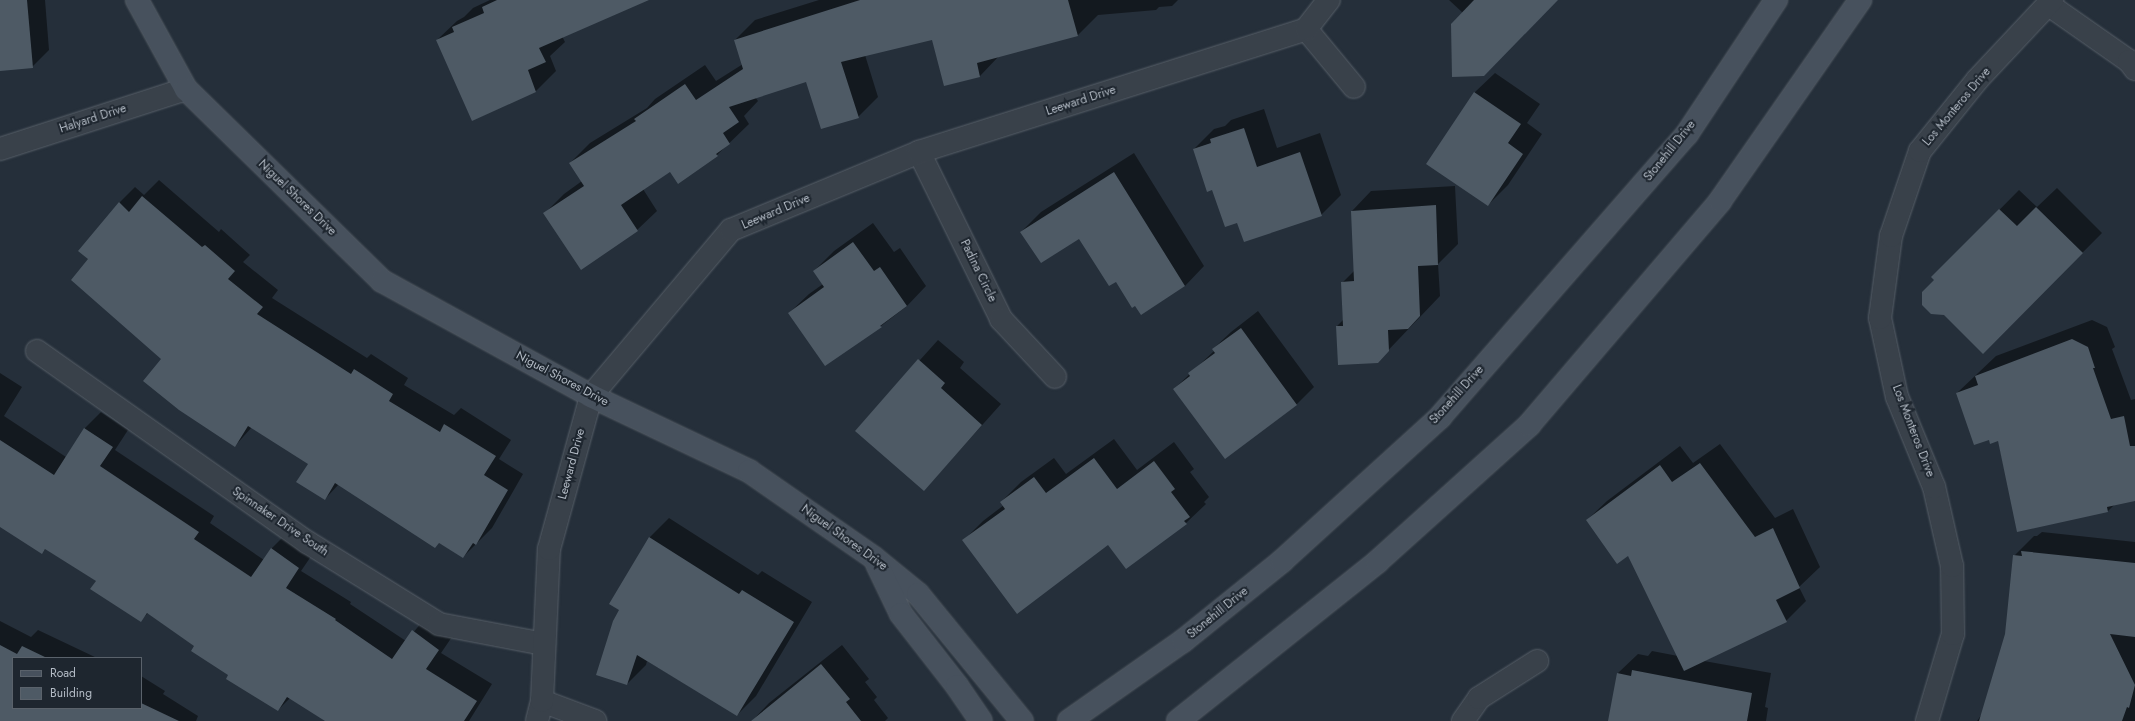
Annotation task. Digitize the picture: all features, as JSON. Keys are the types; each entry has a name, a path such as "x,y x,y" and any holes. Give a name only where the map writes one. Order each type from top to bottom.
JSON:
{"main road":[{"name":"Niguel Shores Drive","path":"137,0 186,89 382,281 591,396 749,471 874,558 918,594 1022,721"},
{"name":"Stonehill Drive","path":"1069,721 1183,641 1282,561 1440,417 1687,134 1776,0"},
{"path":"1178,721 1378,562 1529,425 1720,201 1860,0"},
{"path":"874,558 901,614 957,686 981,721"}],"street":[{"path":"1329,0 1306,29 1354,87"},
{"path":"2051,2 2129,61 2135,69"},
{"name":"Los Monteros Drive","path":"1927,721 1952,634 1952,566 1934,488 1897,397 1880,318 1891,236 1920,152 1977,80 2051,2"},
{"name":"Leeward Drive","path":"539,711 549,549 591,396 731,230 919,152 1306,29"},
{"name":"Halyard Drive","path":"0,149 186,89"},
{"name":"Padina Circle","path":"919,152 1001,318 1055,377"},
{"name":"Spinnaker Drive South","path":"37,351 307,542 439,624 544,644"},
{"path":"1463,721 1479,698 1537,661"},
{"path":"539,711 595,721"}],"building":[{"path":"0,0 27,0 33,68 0,71"},
{"path":"497,0 649,0 539,48 546,62 528,70 536,92 472,121 436,40 454,32 452,27 484,13 482,7"},
{"path":"860,0 1068,0 1078,36 977,63 980,77 944,86 932,40 841,62 859,118 821,129 806,82 729,107 739,122 723,133 730,144 716,154 718,156 678,184 670,172 621,205 638,231 581,270 543,213 584,186 569,163 636,121 634,119 685,84 696,100 743,69 734,40"},
{"path":"1474,0 1558,0 1484,76 1452,77 1451,24"},
{"path":"1474,92 1521,124 1508,143 1523,154 1488,206 1426,164"},
{"path":"1244,128 1257,167 1300,152 1322,216 1244,242 1237,223 1225,227 1212,190 1207,192 1193,149 1211,143 1210,139"},
{"path":"1114,172 1185,286 1141,315 1135,306 1132,308 1116,282 1109,286 1079,239 1041,263 1020,232"},
{"path":"142,196 202,247 205,245 235,271 228,279 263,307 257,314 351,374 354,369 393,394 389,401 440,432 444,424 496,456 484,475 508,490 476,545 473,543 463,558 439,543 435,548 335,483 325,500 296,482 308,464 248,426 235,447 179,410 143,381 161,359 71,280 88,259 78,251 119,202 129,212"},
{"path":"1436,205 1438,265 1418,266 1420,316 1408,329 1388,330 1389,351 1378,363 1338,365 1336,326 1343,326 1341,282 1354,281 1351,211"},
{"path":"2036,207 2083,253 1983,354 1944,315 1931,314 1922,305 1922,292 1934,280 1931,277 1999,209 2017,226"},
{"path":"853,242 874,271 880,267 907,306 880,326 882,327 825,366 788,313 824,287 813,271"},
{"path":"1241,328 1297,405 1225,459 1173,389 1190,376 1188,373 1215,353 1212,349"},
{"path":"2072,339 2088,347 2095,368 2093,368 2111,419 2124,416 2130,446 2135,446 2135,501 2107,507 2108,512 2017,532 1998,441 1990,444 1989,440 1974,445 1956,393 1978,385 1975,376"},
{"path":"918,359 945,383 941,388 982,425 924,491 855,431"},
{"path":"84,428 113,447 100,466 199,532 194,539 251,577 271,548 299,568 286,588 336,619 335,620 392,659 412,630 439,650 426,669 477,701 464,721 325,721 287,697 278,711 226,679 228,675 191,651 194,646 147,613 141,622 90,589 96,581 45,549 42,554 0,527 0,440 54,475"},
{"path":"1094,458 1117,489 1154,461 1175,489 1171,492 1190,517 1184,521 1187,524 1126,569 1108,545 1017,614 962,540 1005,509 1000,502 1034,477 1046,493"},
{"path":"1700,463 1755,537 1773,528 1800,588 1776,600 1787,622 1684,671 1628,556 1617,564 1586,520 1660,465 1672,482"},
{"path":"649,537 739,594 742,590 794,622 737,716 637,655 627,685 596,675 613,621 619,610 609,604"},
{"path":"2021,551 2135,563 2135,637 2110,634 2135,685 2129,708 2127,707 2122,721 1979,721 2005,634 2013,555 2022,556"},
{"path":"0,645 17,654 22,646 45,657 12,657 12,709 142,709 142,703 179,721 0,721"},
{"path":"821,664 850,699 846,702 861,721 751,721"},
{"path":"1632,670 1752,693 1747,721 1608,721 1617,673 1631,676"}]}
